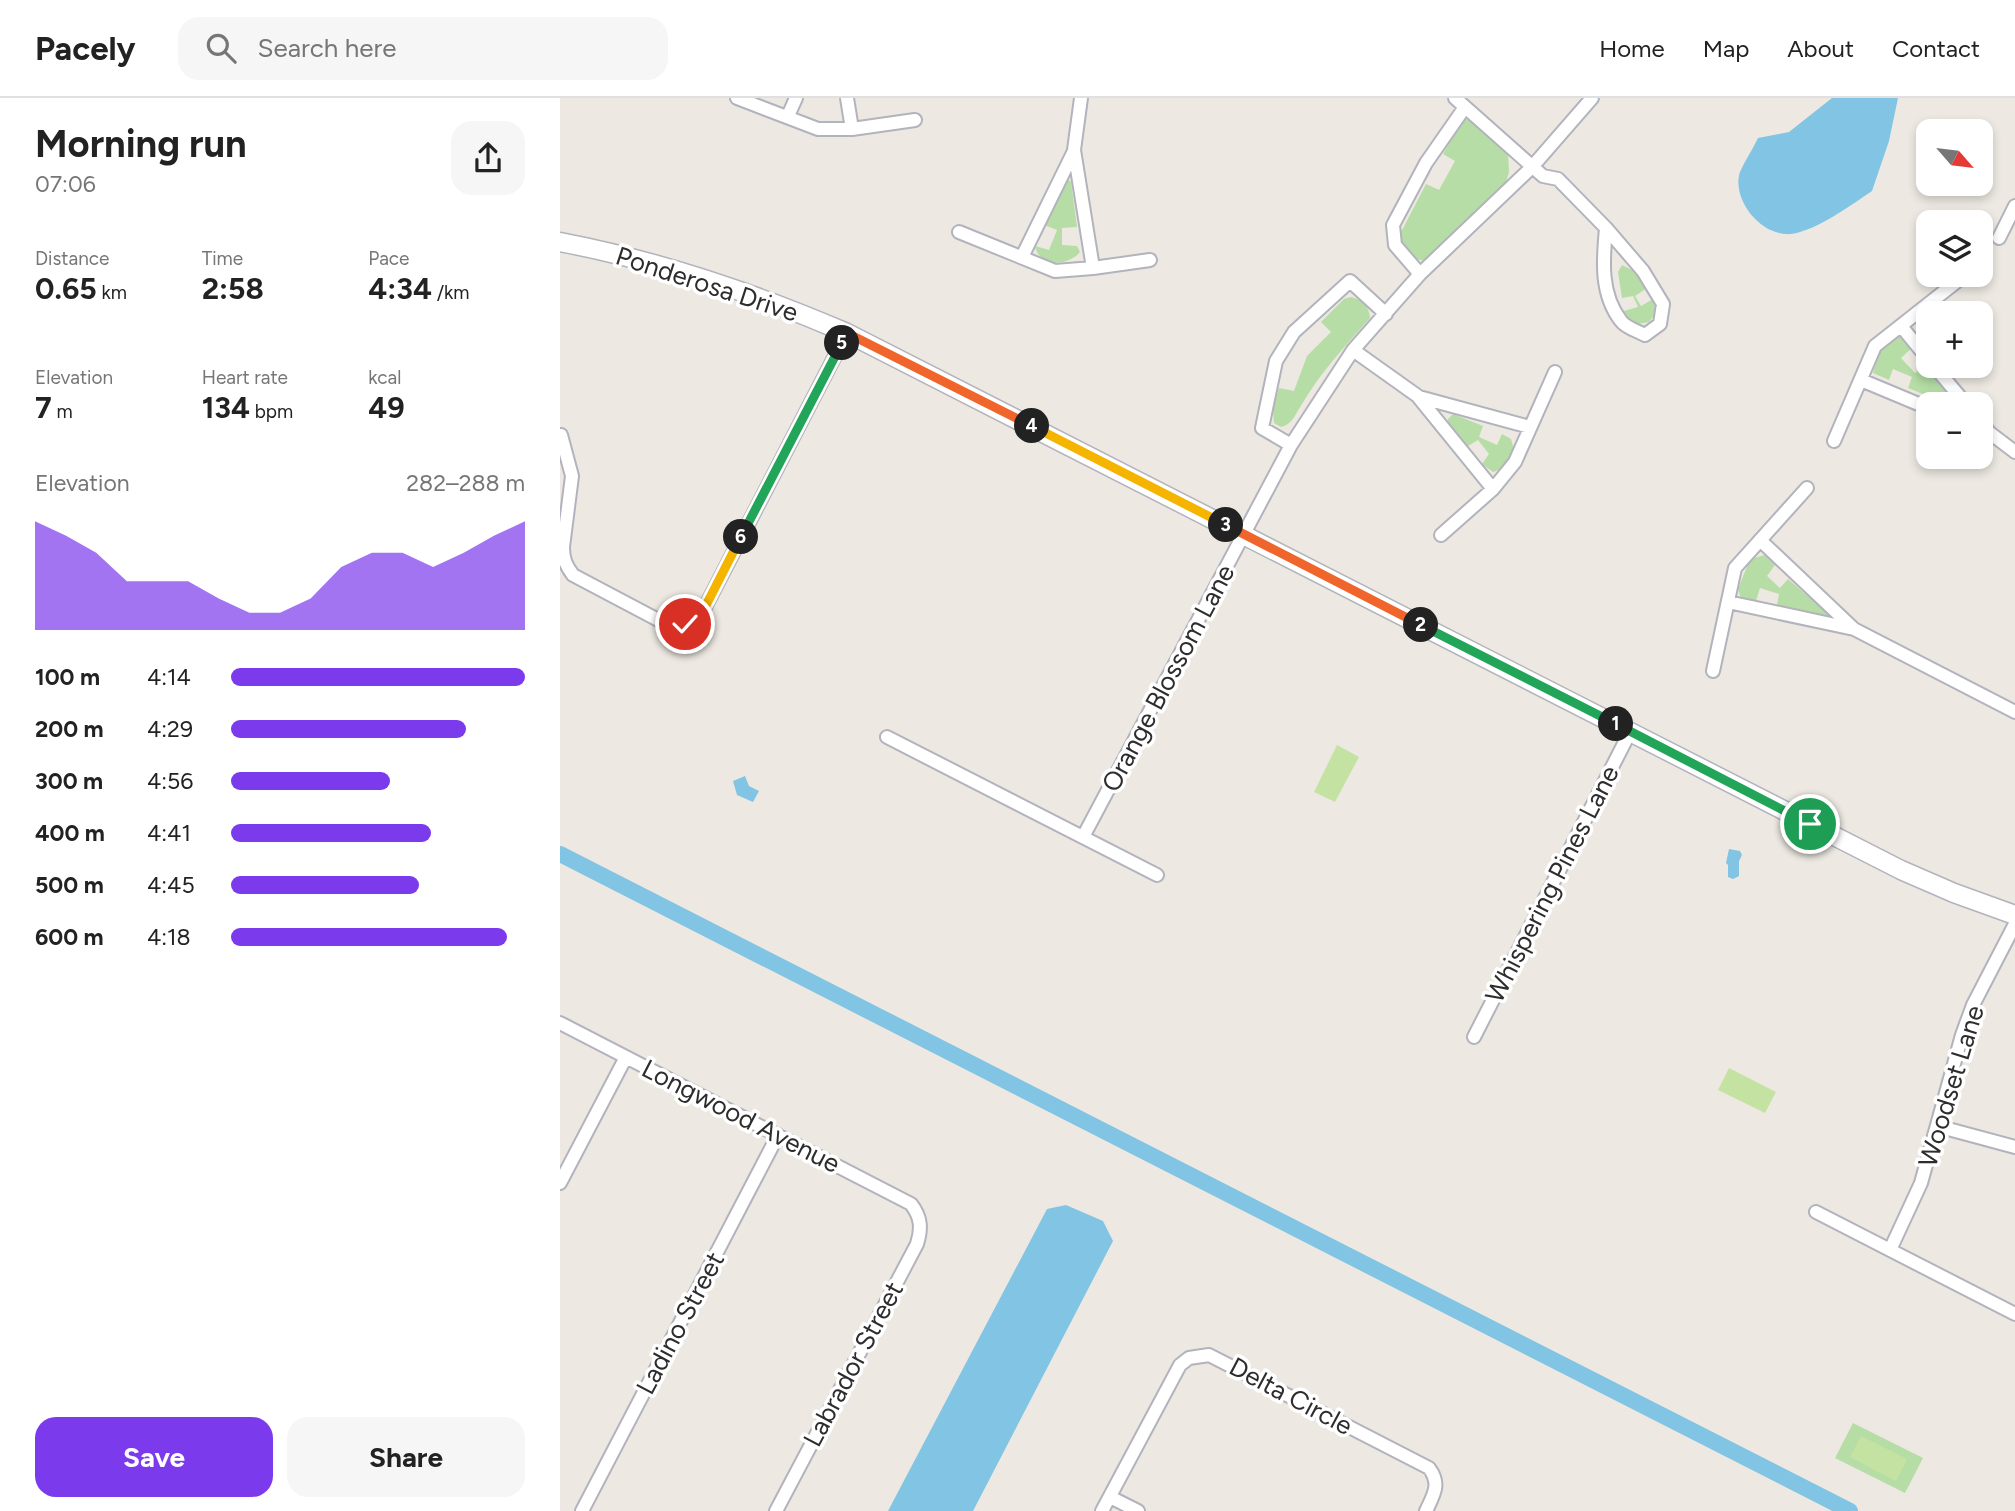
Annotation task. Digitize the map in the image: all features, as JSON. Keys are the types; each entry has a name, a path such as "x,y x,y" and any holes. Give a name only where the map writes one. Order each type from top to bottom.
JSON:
{"street":[{"path":"737,98 818,129 852,128 915,120"},
{"path":"788,116 796,98"},
{"path":"847,98 852,128"},
{"path":"1081,98 1074,150 1093,268"},
{"path":"1455,98 1543,176 1558,179 1606,228 1643,271 1663,304 1660,324 1645,335 1622,323 1606,291 1602,262 1606,228"},
{"name":"Orange Blossom Lane","path":"1083,837 1291,445 1353,350 1420,274 1532,167 1591,98"},
{"path":"1420,274 1395,245 1393,225 1426,163 1465,107"},
{"path":"1022,257 1074,150"},
{"path":"1999,237 2015,206"},
{"path":"959,232 1055,271 1150,260"},
{"name":"Ponderosa Drive","path":"560,242 662,265 724,284 847,333 1900,870 2015,915"},
{"path":"1291,445 1262,428 1276,361 1294,332 1350,281 1386,314"},
{"path":"1834,441 1875,346 1950,287"},
{"path":"1901,326 1916,344"},
{"path":"561,435 572,476 563,547 563,557 568,568 573,575 662,622 672,625 692,621 701,615 847,333"},
{"path":"1353,350 1419,397 1493,489"},
{"path":"1441,535 1493,489 1515,462 1555,372"},
{"path":"1944,378 1956,392"},
{"path":"1861,380 1916,403"},
{"path":"1419,397 1530,427"},
{"path":"1993,437 2015,452"},
{"path":"1713,671 1735,568 1807,488"},
{"path":"1760,540 1854,629"},
{"path":"1728,602 1854,629 2015,712"},
{"name":"Whispering Pines Lane","path":"1474,1037 1630,732"},
{"path":"887,737 1157,875"},
{"name":"Woodset Lane","path":"1890,1250 1921,1183 1962,1035 1973,1005 2015,923"},
{"name":"Longwood Avenue","path":"560,1023 911,1204 918,1216"},
{"path":"560,1183 626,1057"},
{"path":"1937,1126 2015,1147"},
{"name":"Ladino Street","path":"582,1511 778,1135"},
{"path":"1816,1212 2015,1314"},
{"name":"Labrador Street","path":"776,1511 917,1244 920,1234 918,1216"},
{"name":"Delta Circle","path":"1102,1511 1180,1365 1189,1358 1209,1355 1429,1468 1435,1476 1437,1486 1426,1511"},
{"path":"1110,1497 1138,1511"}],"green space":[{"path":"1471,119 1508,152 1509,172 1506,182 1428,261 1417,259 1407,251 1399,236 1426,184 1439,190 1455,161 1443,154 1462,120"},
{"path":"1066,178 1071,182 1077,227 1062,228 1062,245 1077,246 1080,252 1062,262 1048,261 1042,258 1035,246 1049,250 1057,230 1044,225"},
{"path":"1622,265 1632,270 1647,288 1635,296 1641,306 1653,299 1656,313 1649,322 1632,325 1624,311 1638,307 1633,296 1622,298 1618,272"},
{"path":"1351,297 1365,304 1370,318 1309,392 1291,421 1281,427 1274,423 1273,409 1279,388 1294,391 1307,356 1331,332 1321,322 1344,299"},
{"path":"1902,332 1913,347 1901,358 1916,372 1916,378 1937,378 1947,392 1918,392 1908,388 1912,377 1893,369 1889,380 1873,373 1879,352"},
{"path":"1453,414 1483,426 1479,437 1497,445 1502,434 1511,439 1515,453 1507,467 1493,472 1482,464 1489,454 1478,440 1468,446 1447,424"},
{"path":"1765,555 1775,565 1767,576 1780,588 1788,579 1832,617 1777,605 1779,594 1760,588 1756,601 1741,598 1738,589 1750,559"},
{"path":"1337,745 1359,757 1335,802 1314,792"},
{"path":"1729,1068 1776,1092 1765,1113 1718,1090"},
{"path":"1853,1423 1923,1458 1905,1493 1835,1458"},
{"path":"1861,1436 1907,1459 1896,1481 1850,1457"}],"water":[{"path":"1832,98 1898,98 1889,141 1872,191 1833,217 1801,232 1780,233 1769,229 1759,223 1744,204 1738,183 1740,172 1758,138 1789,132"},
{"path":"745,776 749,786 759,791 753,802 737,795 733,781"},
{"path":"1729,849 1740,851 1742,855 1739,861 1739,876 1733,879 1728,877 1726,863"},
{"path":"1066,1205 1103,1221 1113,1241 973,1511 888,1511 1047,1209"}],"waterway":[{"path":"560,854 1850,1511"}],"route":[{"path":"685,624 701,615 847,333 1810,824"}]}
